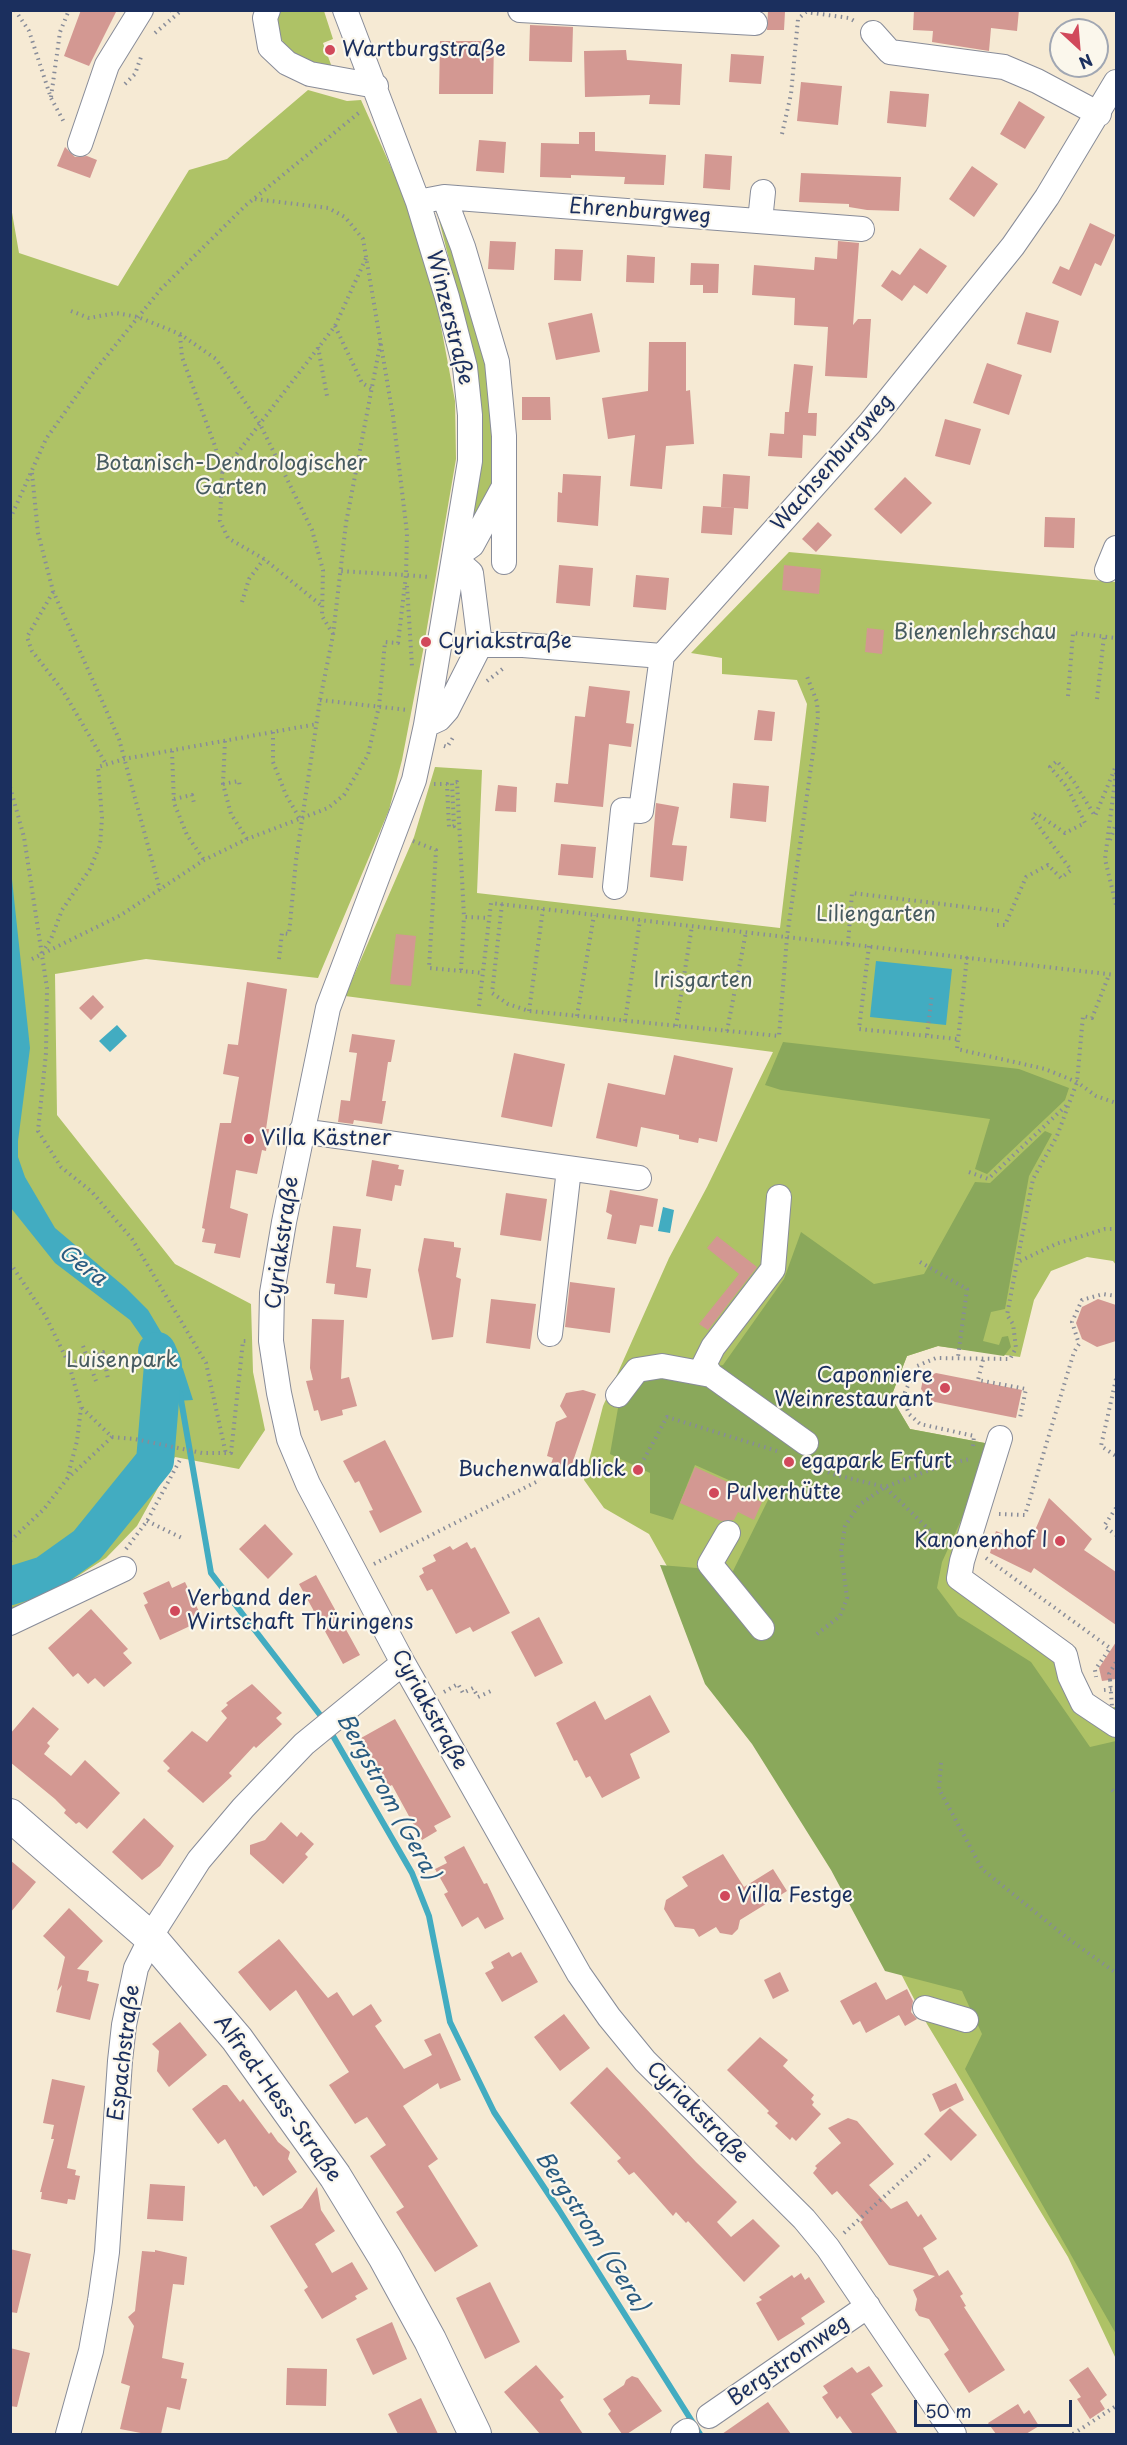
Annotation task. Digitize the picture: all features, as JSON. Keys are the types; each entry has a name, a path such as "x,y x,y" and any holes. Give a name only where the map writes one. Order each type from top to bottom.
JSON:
{"main road":[{"name":"Alfred-Hess-Straße","path":"10,1815 151,1938 237,2039 335,2176 385,2258 430,2340 475,2434"}],"street":[{"path":"81,139 107,65 141,10"},
{"path":"268,10 265,18 270,47 287,63 310,74 376,86"},
{"name":"Winzerstraße","path":"345,10 376,86 418,202 465,367 470,415 470,461 454,558 421,718"},
{"path":"520,10 755,24"},
{"path":"873,33 890,52 1004,67 1037,81 1099,114"},
{"name":"Wachsenburgweg","path":"662,656 870,423 1012,246 1099,114 1116,82"},
{"path":"760,221 763,192"},
{"name":"Winzerstraße","path":"444,197 464,247 496,362 504,436 502,489 504,562"},
{"name":"Ehrenburgweg","path":"418,202 444,197 862,229"},
{"name":"Winzerstraße","path":"454,558 472,545 502,489"},
{"path":"421,718 439,719 447,710 480,645 471,573 454,558"},
{"path":"480,645 524,645 662,656 641,811 623,810 615,887"},
{"name":"Cyriakstraße","path":"421,718 414,780 328,1008 301,1131 272,1293 272,1341 279,1393 289,1439 308,1485 424,1702 579,1974 609,2017 645,2061 804,2219 828,2248 954,2434"},
{"path":"301,1131 639,1178"},
{"path":"550,1334 569,1169"},
{"path":"779,1197 772,1269 713,1347 704,1365 711,1375 804,1451"},
{"path":"618,1395 637,1370 662,1366 711,1375"},
{"path":"998,1446 962,1561 959,1578 1065,1655 1070,1676 1083,1703 1114,1716"},
{"path":"728,1533 710,1564 762,1628"},
{"path":"10,1623 124,1569"},
{"name":"Espachstraße","path":"68,2434 91,2351 107,2252 124,2025 136,1968 151,1938 199,1860 243,1808 303,1744 403,1663"},
{"path":"926,2008 966,2020"},
{"name":"Bergstromweg","path":"709,2416 868,2306"}],"path":[{"path":"15,10 29,31 60,118 81,139"},
{"path":"51,98 60,32 69,10"},
{"path":"171,10 175,14"},
{"path":"782,134 791,94 798,19 806,12 849,18 873,33"},
{"path":"10,519 46,439 92,374 161,289 254,199 361,112"},
{"path":"254,199 328,208 345,216 357,229 368,255 407,533 406,575 413,677"},
{"path":"222,473 335,326 368,255"},
{"path":"71,311 89,318 116,313 138,317 180,334 216,358 260,424 312,530 323,570 322,616 333,635"},
{"path":"335,326 362,383 372,389"},
{"path":"180,334 182,357 215,446 222,473 220,521 228,538 264,559 323,606"},
{"path":"279,959 282,933 289,934 301,819 320,699 333,635 339,571 381,340"},
{"path":"318,347 327,396"},
{"path":"32,472 38,533 53,591 119,739 160,890"},
{"path":"10,507 16,508"},
{"path":"242,602 249,579 264,559"},
{"path":"339,571 434,578"},
{"path":"32,959 92,931 204,860 247,839 328,808 344,795 368,755 379,706 385,642 398,642 406,575"},
{"path":"53,591 27,637 32,651 63,691 106,764"},
{"path":"1068,696 1073,633 1116,638"},
{"path":"1096,699 1104,636"},
{"path":"502,904 492,993 508,1004 529,1011 779,1036 787,937 818,717 817,702 806,674"},
{"path":"320,699 379,706 421,718"},
{"path":"41,954 51,939 62,910 90,869 100,845 102,818 98,767 124,759 317,724"},
{"path":"273,732 273,762 286,795 301,819"},
{"path":"225,741 223,784 231,814 247,839"},
{"path":"172,751 174,800 187,835 204,860"},
{"path":"997,925 1005,925 1026,877 1048,865 1061,878 1071,870 1032,817 1036,813 1065,833 1085,823 1067,787 1050,767 1057,761 1074,782 1095,816 1116,766"},
{"path":"1116,773 1106,859 1107,874 1116,905"},
{"path":"223,784 239,781 240,788"},
{"path":"425,781 434,784 447,783 449,826 454,826 452,783 457,782 464,917 461,970"},
{"path":"10,787 24,837 47,988 46,1053 38,1131 61,1167 92,1192 132,1239 206,1363 226,1454"},
{"path":"174,800 192,795 194,803"},
{"path":"1108,847 1116,824"},
{"path":"414,842 436,850 429,968 483,973"},
{"path":"848,944 852,893 999,911"},
{"path":"479,1006 490,903 1116,975"},
{"path":"529,1011 543,909"},
{"path":"577,1016 594,915"},
{"path":"464,917 489,918"},
{"path":"625,1021 640,920"},
{"path":"676,1026 692,926"},
{"path":"727,1031 746,932"},
{"path":"869,946 859,1029 958,1039"},
{"path":"967,957 957,1049 1045,1070 1077,1082 1089,1092 1116,1103"},
{"path":"970,1459 974,1436 920,1424 909,1414 905,1403 909,1378 917,1366 936,1358 1010,1359 1016,1348 1013,1324 1007,1315 1034,1179 1057,1136 1077,1082 1083,1016 1092,1018 1109,975"},
{"path":"927,1035 932,994"},
{"path":"969,1172 988,1179 1070,1102"},
{"path":"1019,1262 1056,1244 1105,1229 1116,1230"},
{"path":"920,1262 967,1289 958,1357"},
{"path":"10,1263 45,1315 69,1364 81,1408 77,1441 67,1479"},
{"path":"996,1522 999,1512 1025,1515 1074,1352 1079,1344 1072,1322 1082,1300 1103,1294 1116,1296"},
{"path":"81,1408 112,1437 135,1439 202,1453 231,1453 243,1341 272,1341"},
{"path":"83,1346 96,1381"},
{"path":"69,1364 103,1352 108,1378"},
{"path":"983,1360 978,1380 1026,1389 1020,1419"},
{"path":"1116,1379 1115,1401 1101,1446 1116,1456"},
{"path":"638,1470 667,1417 780,1452"},
{"path":"10,1540 44,1509 67,1479 112,1437"},
{"path":"817,1634 840,1616 847,1598 841,1551 845,1526 859,1505 885,1487 943,1464 970,1459 998,1446"},
{"path":"804,1451 832,1474 885,1487 962,1561"},
{"path":"124,1569 126,1549 147,1521 180,1460"},
{"path":"355,1574 540,1480"},
{"path":"1116,1508 1104,1526 1116,1535"},
{"path":"147,1521 182,1538"},
{"path":"988,1550 986,1560 1110,1648 1095,1670 1097,1680"},
{"path":"1114,1716 1109,1674 1116,1662"},
{"path":"424,1702 458,1684 463,1693 473,1688 478,1697 491,1691"},
{"path":"1098,1691 1116,1689"},
{"path":"941,1763 939,1789 982,1869 1066,1937 1116,1973"},
{"path":"1112,1790 1116,1794"},
{"path":"828,2248 931,2154"},
{"path":"1073,2434 1116,2406"}],"green space":[{"path":"277,11 324,11 333,39 323,43 333,70 299,57 286,47 278,33"},
{"name":"Botanisch-Dendrologischer Garten","path":"308,90 347,101 361,100 404,196 436,300 455,401 456,459 402,760 389,810 318,978 146,959 55,974 57,1115 175,1264 251,1304 253,1372 265,1430 239,1469 175,1457 137,1526 106,1558 59,1588 10,1613 10,201 19,253 118,286 189,170 227,159"},
{"path":"440,215 484,346 498,429 491,495 469,541 474,358 438,216"},
{"name":"egapark Erfurt","path":"789,552 1116,582 1116,1265 1113,1261 1087,1257 1051,1271 1034,1300 1020,1357 938,1346 907,1356 891,1397 910,1429 990,1444 970,1576 1076,1648 1083,1687 1105,1708 1116,1707 1116,2359 1068,2257 927,2024 795,1769 736,1690 649,1534 604,1508 584,1480 603,1406 669,1258 707,1187 773,1052 345,996 414,837 435,767 482,770 477,893 780,928 807,704 797,680 722,674 722,658 691,653"},
{"path":"783,1042 1019,1069 1069,1088 1065,1100 987,1174 975,1169 990,1119 781,1090 765,1085"},
{"path":"1045,1131 1052,1134 1029,1176 1005,1309 991,1312 983,1341 999,1345 1002,1337 1008,1336 1011,1347 1004,1356 938,1346 907,1356 891,1397 910,1429 990,1444 973,1494 942,1562 937,1588 958,1616 1031,1662 1090,1747 1116,1741 1116,2334 965,2069 982,2034 962,1991 885,1971 831,1870 752,1744 705,1684 660,1565 733,1571 769,1498 695,1465 673,1520 650,1513 650,1473 610,1454 618,1408 642,1380 723,1365 784,1279 801,1232 874,1284 924,1274 975,1182 990,1183"}],"water":[{"name":"Gera","path":"11,870 30,1048 18,1157 25,1177 55,1228 126,1288 148,1310 183,1369 193,1400 159,1402 154,1364 144,1340 130,1320 55,1263 11,1208"},
{"path":"876,961 952,969 946,1025 870,1017"},
{"path":"117,1025 127,1036 110,1052 99,1041"},
{"path":"663,1207 674,1210 670,1233 658,1231"}],"building":[{"path":"81,10 117,10 89,66 64,56"},
{"path":"914,10 1019,10 1017,31 991,28 989,51 932,42 933,31 913,30"},
{"path":"768,11 785,12 784,30 767,30"},
{"path":"530,25 573,27 572,62 529,61"},
{"path":"440,41 494,41 493,94 439,94"},
{"path":"626,50 627,60 682,64 680,105 649,104 650,95 585,97 584,51"},
{"path":"731,54 764,56 761,84 729,82"},
{"path":"801,82 842,86 838,125 797,121"},
{"path":"890,91 929,94 926,127 887,123"},
{"path":"1019,101 1045,117 1025,149 1000,134"},
{"path":"579,132 595,132 595,151 666,155 664,185 624,184 625,177 571,175 571,178 540,177 541,143 579,144"},
{"path":"479,140 506,142 504,173 476,171"},
{"path":"65,147 75,157 87,156 97,160 90,178 57,166"},
{"path":"705,154 732,156 730,190 703,188"},
{"path":"972,166 998,184 974,217 949,199"},
{"path":"801,173 901,177 899,211 867,210 849,207 849,204 799,202"},
{"path":"1090,223 1115,235 1101,266 1095,263 1081,296 1052,283 1060,266 1069,270"},
{"path":"490,241 516,242 514,270 488,269"},
{"path":"838,241 859,243 853,325 858,319 871,319 867,378 825,376 828,327 794,325 795,298 752,295 754,265 814,270 815,257 837,259"},
{"path":"920,248 947,266 927,294 914,285 902,301 881,286 892,270 900,275"},
{"path":"555,249 583,250 581,281 554,280"},
{"path":"627,255 655,257 654,283 626,282"},
{"path":"691,263 719,264 718,293 703,293 703,285 690,285"},
{"path":"1026,312 1059,321 1051,353 1017,344"},
{"path":"592,313 600,352 556,360 548,323"},
{"path":"649,342 686,342 686,391 690,390 694,444 666,446 662,489 630,486 635,435 608,439 602,398 648,391"},
{"path":"987,363 1022,375 1009,415 973,403"},
{"path":"794,364 813,366 808,413 817,413 816,436 803,435 802,458 768,456 770,433 784,434 785,412 789,412"},
{"path":"522,397 550,397 551,420 522,420"},
{"path":"945,419 981,429 970,465 935,456"},
{"path":"563,474 601,476 598,526 557,522 558,492 562,493"},
{"path":"723,474 750,476 748,509 721,507"},
{"path":"905,477 932,503 901,534 874,509"},
{"path":"703,506 734,508 732,535 701,533"},
{"path":"1045,517 1075,518 1074,548 1044,547"},
{"path":"818,522 832,535 816,552 802,539"},
{"path":"559,565 593,568 590,606 556,603"},
{"path":"784,565 821,569 819,594 782,590"},
{"path":"636,575 669,578 666,610 633,607"},
{"path":"867,628 884,630 882,654 865,652"},
{"path":"589,686 630,691 626,723 634,724 631,747 609,744 603,807 554,802 556,783 568,784 575,716 585,717"},
{"path":"758,710 775,712 772,741 754,740"},
{"path":"733,783 769,786 766,822 730,818"},
{"path":"498,785 517,787 516,812 495,811"},
{"path":"656,803 679,807 672,845 687,846 683,881 650,877"},
{"path":"561,844 596,847 593,878 558,875"},
{"path":"396,934 416,936 411,986 390,984"},
{"path":"247,982 287,989 266,1129 269,1129 266,1151 262,1150 257,1174 236,1170 230,1208 248,1214 240,1258 214,1253 216,1244 202,1242 205,1229 202,1228 220,1123 231,1123 239,1077 223,1074 228,1044 238,1045"},
{"path":"93,995 104,1007 91,1020 79,1008"},
{"path":"352,1034 395,1040 391,1062 388,1062 382,1101 386,1101 382,1124 354,1120 353,1124 338,1122 341,1100 350,1101 357,1053 349,1052"},
{"path":"514,1053 565,1064 552,1127 501,1117"},
{"path":"674,1055 733,1068 717,1142 699,1138 698,1143 679,1139 679,1135 641,1127 637,1147 596,1138 608,1083 665,1095"},
{"path":"372,1160 399,1165 398,1169 404,1170 401,1186 395,1185 392,1201 366,1196"},
{"path":"610,1190 658,1199 653,1227 640,1225 636,1244 607,1239 612,1215 606,1212"},
{"path":"506,1193 547,1199 541,1241 500,1235"},
{"path":"333,1226 361,1229 356,1267 371,1269 367,1298 334,1294 335,1284 326,1283"},
{"path":"717,1236 757,1267 708,1330 699,1324 739,1274 707,1248"},
{"path":"424,1238 454,1242 454,1247 461,1248 456,1277 461,1279 453,1337 432,1340 418,1270"},
{"path":"570,1282 615,1288 610,1333 565,1327"},
{"path":"491,1299 536,1304 530,1349 486,1343"},
{"path":"1098,1299 1116,1305 1116,1341 1097,1347 1082,1339 1076,1323 1082,1307"},
{"path":"312,1319 344,1320 341,1379 349,1377 357,1406 342,1410 343,1415 321,1421 318,1410 314,1411 306,1381 313,1380 310,1368"},
{"path":"936,1373 1022,1390 1016,1418 930,1401 921,1389 923,1379"},
{"path":"583,1390 596,1394 570,1470 551,1464 553,1458 547,1456 556,1422 567,1417 560,1406 566,1393"},
{"path":"385,1440 422,1512 380,1533 369,1511 373,1510 359,1481 355,1483 343,1461"},
{"path":"695,1467 747,1491 745,1495 762,1502 754,1520 738,1512 734,1520 721,1521 680,1503"},
{"path":"1049,1498 1092,1539 1084,1550 1116,1572 1116,1625 1034,1568 1031,1573 990,1553 996,1531 1029,1544"},
{"path":"265,1524 293,1554 268,1579 239,1549"},
{"path":"467,1542 471,1549 475,1547 510,1613 473,1632 470,1627 456,1634 432,1589 427,1591 419,1576 424,1573 422,1568 436,1561 433,1555 450,1546 453,1550"},
{"path":"316,1575 360,1655 343,1664 299,1584"},
{"path":"169,1581 172,1588 185,1582 203,1620 160,1640 144,1605 148,1603 143,1593"},
{"path":"91,1609 128,1649 123,1653 132,1663 104,1687 95,1678 88,1684 78,1673 73,1677 48,1648"},
{"path":"539,1617 563,1663 535,1677 511,1632"},
{"path":"1116,1642 1116,1679 1102,1681 1099,1668"},
{"path":"252,1684 282,1713 276,1718 282,1724 256,1748 254,1746 229,1773 232,1776 203,1803 167,1771 170,1768 163,1761 192,1731 207,1742 227,1718 221,1711 228,1705 226,1703"},
{"path":"650,1695 670,1732 630,1754 640,1778 602,1798 590,1776 586,1778 577,1760 574,1761 556,1723 595,1701 605,1720"},
{"path":"33,1707 59,1729 47,1743 50,1746 44,1754 71,1776 85,1760 120,1793 87,1829 79,1822 76,1824 64,1813 66,1810 55,1799 10,1762 10,1734"},
{"path":"395,1719 451,1817 434,1826 437,1831 422,1840 392,1785 388,1787 361,1738"},
{"path":"144,1818 174,1846 160,1866 142,1880 112,1852"},
{"path":"281,1822 297,1837 301,1832 314,1844 305,1854 308,1857 283,1884 250,1854 250,1845 265,1840"},
{"path":"464,1846 484,1884 487,1883 504,1919 485,1929 478,1917 462,1927 444,1894 448,1892 435,1869 447,1863 444,1857"},
{"name":"Villa Festge","path":"723,1854 744,1887 773,1869 787,1891 740,1920 738,1929 732,1935 720,1933 716,1927 699,1937 694,1929 675,1927 664,1909 666,1900 688,1886 682,1877"},
{"path":"10,1860 36,1882 10,1913"},
{"path":"69,1908 103,1941 77,1969 89,1971 87,1981 99,1984 90,2020 56,2012 62,1985 57,1991 65,1957 43,1936"},
{"path":"279,1939 328,1998 337,1992 353,2016 371,2004 382,2021 375,2026 404,2069 432,2055 424,2040 440,2033 461,2080 440,2089 438,2083 403,2106 438,2159 428,2166 478,2246 435,2272 396,2212 404,2207 370,2156 386,2145 367,2117 355,2124 329,2085 349,2072 296,1990 270,2011 238,1972"},
{"path":"509,1952 512,1957 521,1952 538,1982 502,2002 485,1973 494,1968 491,1962"},
{"path":"780,1972 789,1991 773,1999 764,1980"},
{"path":"876,1982 886,2000 907,1989 913,2001 911,2012 917,2019 905,2026 899,2015 866,2033 860,2021 853,2025 840,2001"},
{"path":"564,2014 590,2048 560,2071 534,2037"},
{"path":"180,2022 207,2055 169,2087 157,2071 159,2051 152,2044"},
{"path":"760,2037 788,2060 783,2066 814,2095 811,2099 814,2102 812,2105 821,2114 796,2141 792,2137 790,2140 775,2126 778,2123 767,2113 769,2111 727,2070"},
{"path":"607,2067 737,2202 717,2222 731,2237 753,2219 780,2246 744,2282 688,2221 686,2223 676,2212 673,2216 634,2172 629,2175 617,2161 621,2158 570,2103"},
{"path":"52,2079 85,2086 67,2168 76,2170 75,2175 80,2176 75,2200 68,2199 67,2204 41,2199 42,2192 40,2192 54,2139 51,2139 54,2125 43,2123"},
{"path":"956,2083 964,2100 940,2112 932,2094"},
{"path":"223,2085 227,2085 240,2102 243,2099 269,2134 271,2132 278,2142 290,2152 288,2159 297,2172 263,2196 256,2186 254,2187 225,2139 218,2144 192,2109"},
{"path":"950,2108 977,2135 951,2161 924,2134"},
{"path":"848,2118 857,2121 894,2164 869,2185 891,2209 907,2201 918,2217 921,2214 937,2239 923,2248 939,2276 948,2270 963,2294 960,2296 966,2306 964,2307 1005,2370 969,2393 944,2354 949,2350 929,2319 919,2316 915,2310 917,2299 913,2290 935,2276 889,2265 860,2222 863,2220 837,2191 832,2195 813,2173 817,2168 815,2166 841,2143 828,2128"},
{"path":"150,2184 185,2186 183,2221 147,2219"},
{"path":"317,2187 321,2210 335,2231 315,2244 332,2273 352,2262 368,2289 355,2296 357,2299 322,2319 304,2290 308,2287 270,2226 302,2208"},
{"path":"10,2249 31,2254 17,2313 10,2312"},
{"path":"155,2250 187,2257 184,2285 173,2284 162,2358 184,2363 181,2378 187,2379 180,2410 167,2407 161,2434 146,2434 120,2429 130,2386 121,2383 134,2326 128,2317 135,2311 142,2251 155,2252"},
{"path":"801,2273 805,2280 809,2277 825,2302 801,2318 805,2324 778,2341 756,2303 762,2300 759,2297 792,2275 794,2278"},
{"path":"490,2282 520,2342 485,2359 456,2298"},
{"path":"392,2322 407,2359 373,2375 356,2339"},
{"path":"10,2348 30,2353 17,2407 10,2406"},
{"path":"536,2365 564,2397 560,2400 583,2434 540,2434 504,2392"},
{"path":"869,2366 883,2386 871,2394 898,2434 853,2434 840,2416 837,2419 822,2397 828,2393 823,2386 852,2367 857,2373"},
{"path":"1088,2367 1107,2395 1100,2401 1105,2409 1090,2419 1077,2399 1081,2397 1069,2380"},
{"path":"287,2368 327,2369 326,2406 286,2405"},
{"path":"632,2376 638,2378 662,2411 627,2434 622,2434 608,2414 611,2411 603,2399 624,2385 626,2380"},
{"path":"421,2398 438,2434 398,2434 388,2414"},
{"path":"768,2402 791,2434 722,2434"},
{"path":"1018,2404 1024,2414 1029,2410 1039,2426 1026,2434 996,2434 988,2423"}],"waterway":[{"path":"10,1586 45,1575 87,1545 155,1461 163,1365 157,1351"},
{"name":"Bergstrom (Gera)","path":"180,1394 211,1573 324,1720"},
{"name":"Bergstrom (Gera)","path":"329,1729 412,1873 429,1916 450,2022 494,2112 559,2210 700,2434"}],"place":[{"name":"Wartburgstraße","path":"330,50"},
{"name":"Cyriakstraße","path":"426,642"},
{"name":"Villa Kästner","path":"249,1139"},
{"name":"Caponniere Weinrestaurant","path":"945,1388"},
{"name":"egapark Erfurt","path":"789,1462"},
{"name":"Buchenwaldblick","path":"638,1470"},
{"name":"Pulverhütte","path":"714,1493"},
{"name":"Kanonenhof I","path":"1060,1541"},
{"name":"Verband der Wirtschaft Thüringens","path":"175,1611"},
{"name":"Villa Festge","path":"725,1896"}],"park label":[{"name":"Bienenlehrschau","path":"975,633"},
{"name":"Liliengarten","path":"876,915"},
{"name":"Irisgarten","path":"703,981"},
{"name":"Luisenpark","path":"122,1361"}]}
